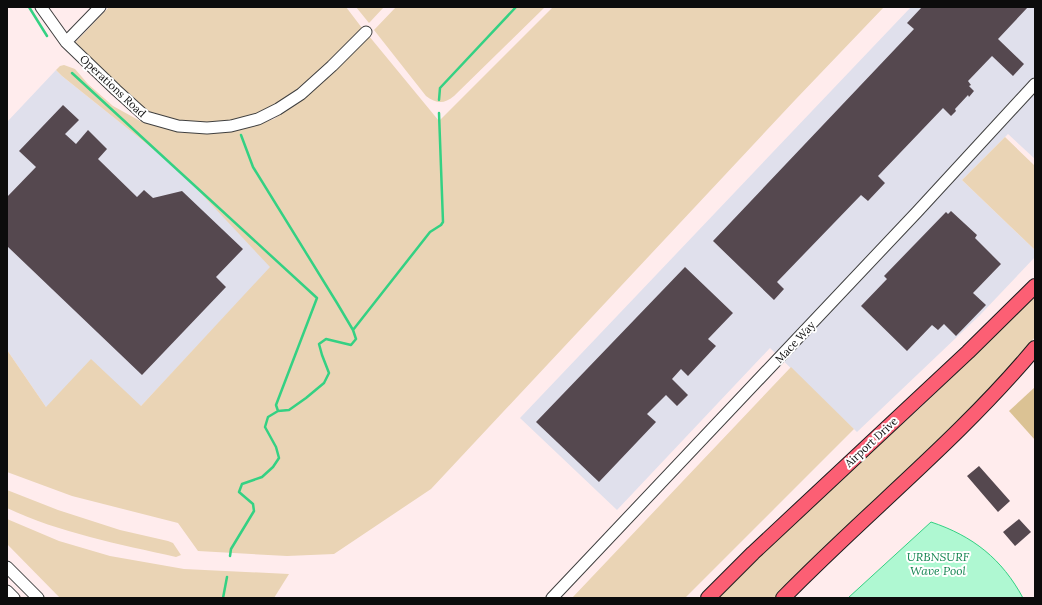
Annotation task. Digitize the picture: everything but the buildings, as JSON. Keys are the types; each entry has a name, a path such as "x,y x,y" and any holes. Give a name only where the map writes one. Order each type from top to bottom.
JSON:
{"main road":[{"name":"Airport Drive","path":"708,598 753,552 968,352 1035,286"},
{"path":"783,598 879,505 944,446 1000,389 1035,348"}],"street":[{"name":"Operations Road","path":"41,7 66,42 146,118 178,126 207,128 231,126 258,119 278,110 301,94 366,32"},
{"path":"66,42 100,7"},
{"name":"Mace Way","path":"552,598 906,224 1035,84"},
{"path":"7,567 38,598"},
{"path":"7,591 14,598"}],"shaded area":[{"path":"109,7 346,7 362,28 316,75 291,95 270,109 242,119 214,124 183,123 153,115 132,105 70,48"},
{"path":"356,7 384,7 369,23"},
{"path":"396,7 545,7 454,96 444,102 437,102 426,96 374,30"},
{"path":"553,7 884,7 431,489 334,554 287,556 198,551 178,523 72,496 7,472 7,350 46,407 91,359 141,406 270,267 178,169 62,76 56,70 60,66 64,65 75,69 88,84 113,106 142,122 182,133 217,133 243,129 274,119 322,83 369,36 439,121"},
{"path":"911,7 1035,7 1035,159 1008,134 962,180 1035,250 1035,257 980,315 857,432 770,348 617,510 520,418"},
{"path":"56,70 178,169 271,267 141,406 46,407 7,350 7,122"},
{"path":"1005,137 1035,166 1035,250 962,180"},
{"path":"1035,295 1035,337 1014,362 960,420 817,555 775,598 715,598 818,500 919,409 985,346"},
{"path":"791,367 854,429 685,598 572,598"},
{"path":"1035,387 1035,440 1009,411"},
{"path":"7,490 58,510 120,530 168,541 173,543 181,555 176,557 111,542 69,531 27,517 7,508"},
{"path":"7,519 59,541 110,556 184,569 289,574 274,598 60,598 7,544"}],"water":[{"name":"URBNSURF Wave Pool","path":"931,522 960,534 985,551 1006,572 1023,598 848,598"}],"waterway":[{"path":"29,7 47,36"},
{"path":"439,100 440,88 516,7"},
{"path":"72,73 317,298 276,405 278,411"},
{"path":"230,556 231,549 254,511 253,504 239,492 242,484 262,477 273,467 279,458 276,447 265,427 268,417 278,411 289,410 324,383 329,373 319,344 326,339 351,345 356,339 353,330 430,232 443,222 439,113"},
{"path":"241,135 253,167 353,330"},
{"path":"223,598 227,577"}]}
